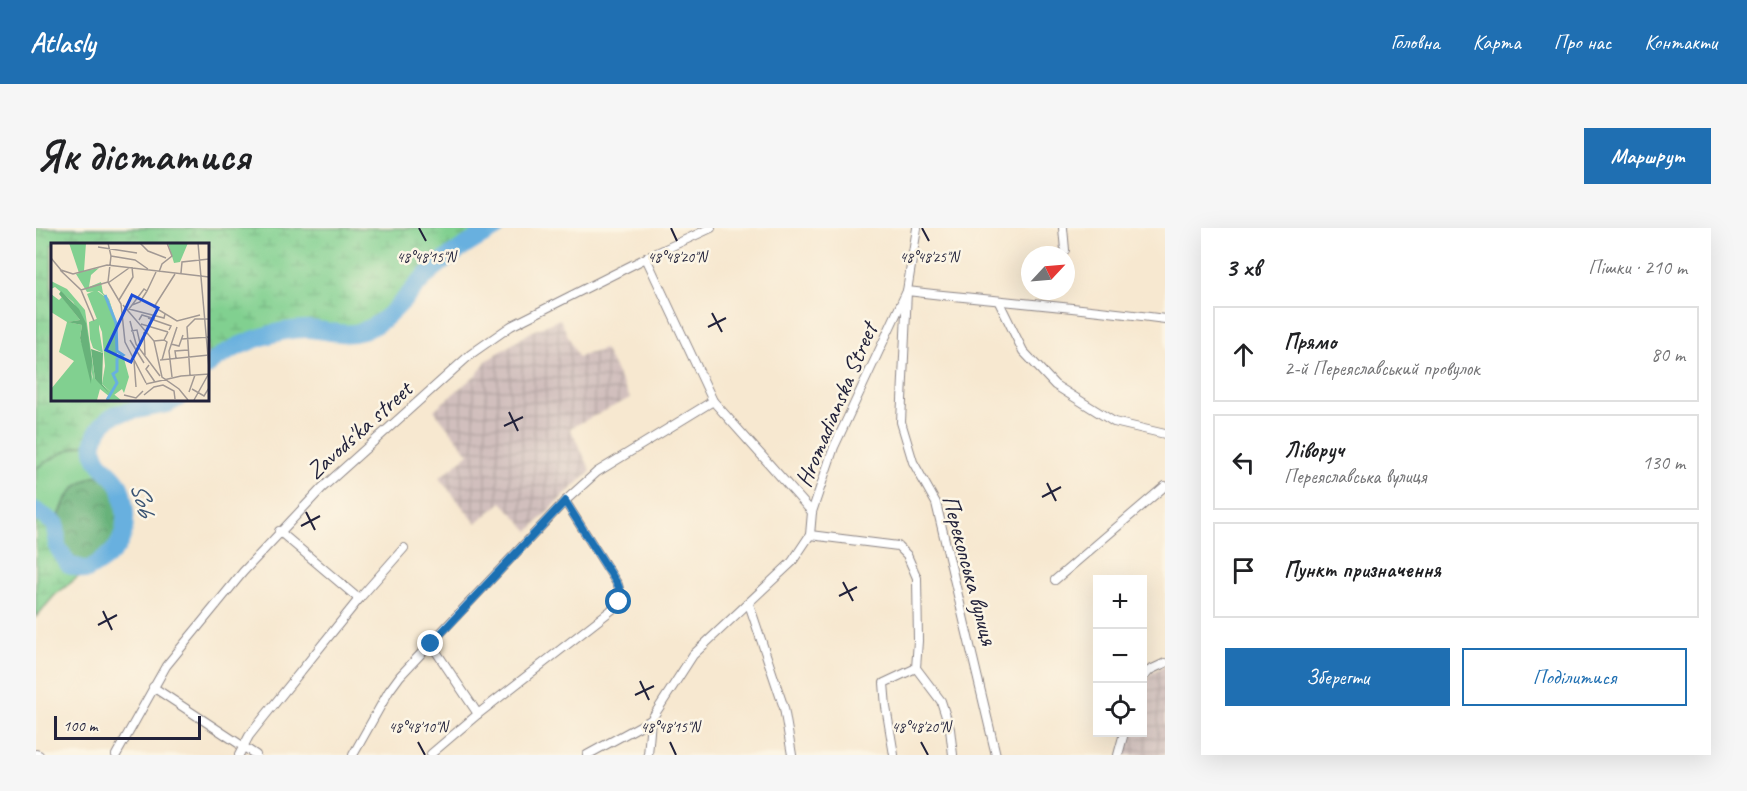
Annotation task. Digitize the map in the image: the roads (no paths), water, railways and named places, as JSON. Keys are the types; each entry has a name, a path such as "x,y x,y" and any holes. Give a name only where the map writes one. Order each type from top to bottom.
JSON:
{"street":[{"name":"Zavods'ka street","path":"116,755 153,687 177,651 279,531 322,488 484,344 511,326 711,228"},
{"name":"Hromadianska Street","path":"648,755 651,720 693,655 792,562 810,535 812,512 842,428 907,291 917,228"},
{"path":"1063,228 1065,246"},
{"path":"646,258 712,401 812,512"},
{"path":"907,291 999,302 1104,310 1165,319"},
{"name":"Перекопська вулиця","path":"907,291 901,422 913,462 936,504 940,518 996,755"},
{"path":"999,302 1023,351 1055,385 1114,422 1165,434"},
{"path":"353,755 400,676 565,501 597,472 712,401"},
{"path":"1055,580 1165,486"},
{"path":"431,754 619,602 621,593 618,585 565,501"},
{"path":"279,531 359,599"},
{"path":"810,535 898,546 908,555 917,579 916,668 941,701 950,729 953,755"},
{"path":"241,751 249,736 359,599 404,548"},
{"path":"749,604 784,708 792,755"},
{"path":"431,644 478,714"},
{"path":"1147,674 1165,663"},
{"path":"894,755 885,707 884,683 916,668"},
{"path":"153,687 241,751 256,755"},
{"path":"587,755 651,720"},
{"path":"1118,755 1123,737"}],"waterway":[{"name":"Sob","path":"208,365 229,351 255,339 283,331 296,329 336,333 363,331 383,320 431,271 462,248 496,228"},
{"name":"Sob","path":"36,511 56,524 57,546 69,565 87,570 104,559 121,540 124,532 125,512 119,485 103,467 94,452 98,431 116,414 168,404 175,400"}]}
